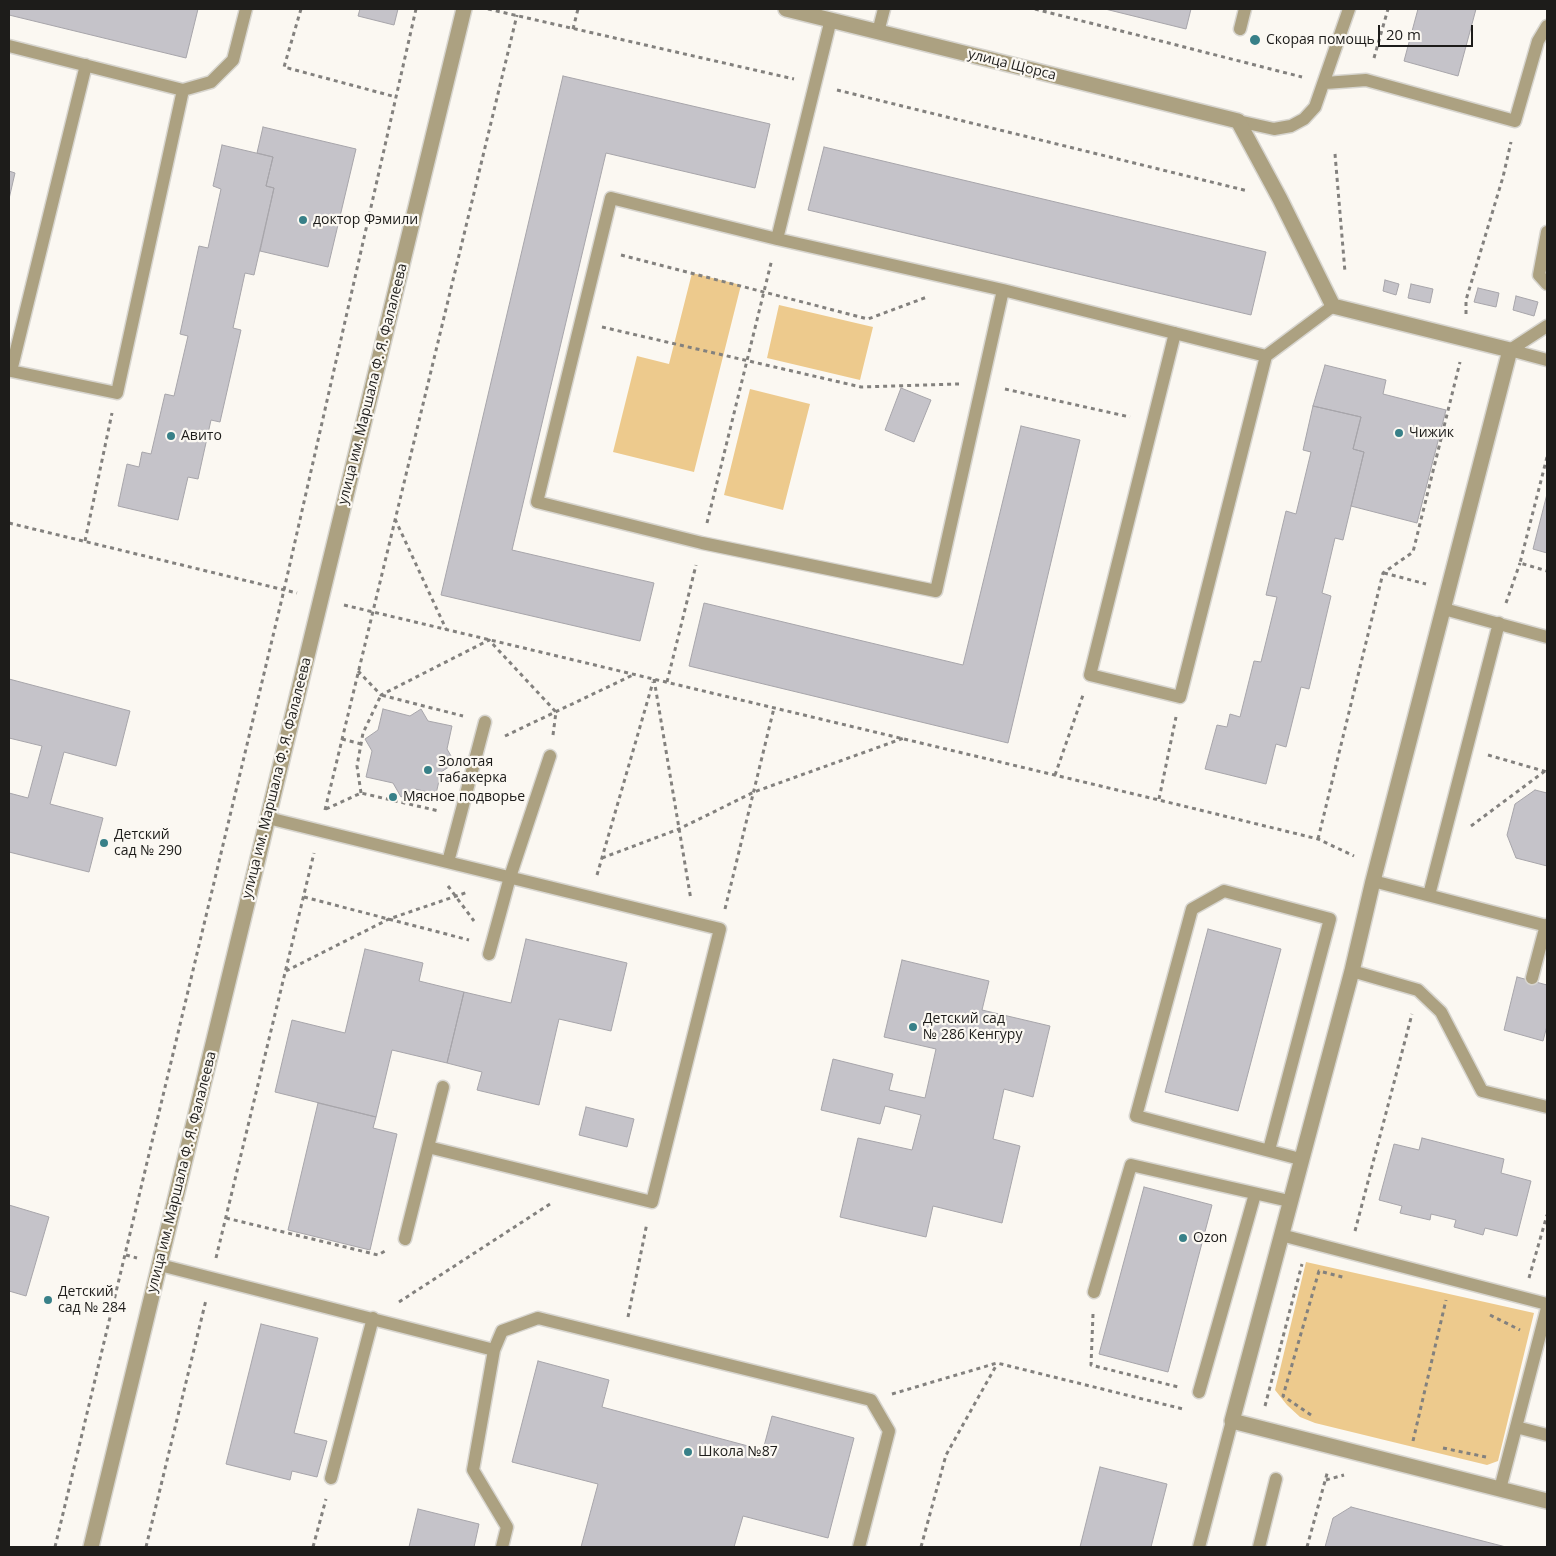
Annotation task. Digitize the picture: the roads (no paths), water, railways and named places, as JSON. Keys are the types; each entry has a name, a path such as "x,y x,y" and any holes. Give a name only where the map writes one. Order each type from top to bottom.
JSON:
{"street":[{"name":"улица им. Маршала Ф. Я. Фалалеева","path":"91,1547 464,9"},
{"name":"улица Щорса","path":"786,9 1238,121"},
{"path":"1238,121 1280,199 1333,306 1510,350 1372,881 1352,971 1300,1159 1232,1421 1547,1501"}],"lane":[{"path":"9,46 183,90 211,82 232,60 246,9"},
{"path":"878,32 884,9"},
{"path":"1240,29 1245,9"},
{"path":"1238,121 1274,129 1292,126 1304,119 1315,108 1349,9"},
{"path":"777,239 831,20"},
{"path":"1325,83 1366,80 1515,121 1538,41 1547,26"},
{"path":"86,65 11,371 117,393 183,90"},
{"path":"1002,290 936,591 702,543 537,502 611,198 777,239 1002,290 1266,356"},
{"path":"1547,232 1539,275 1547,284"},
{"path":"1174,333 1090,675 1180,697 1266,356 1333,306"},
{"path":"1510,350 1547,326"},
{"path":"1510,350 1547,360"},
{"path":"1444,609 1547,636"},
{"path":"1429,895 1499,623"},
{"path":"448,862 485,722"},
{"path":"490,950 510,877 550,756"},
{"path":"268,818 720,928 652,1202 428,1147"},
{"path":"1372,881 1546,926 1532,978"},
{"path":"1269,1150 1330,919 1224,891 1192,908 1136,1116 1300,1159"},
{"path":"1352,971 1418,990 1441,1012 1482,1091 1547,1107"},
{"path":"405,1239 444,1087"},
{"path":"1094,1292 1131,1165 1289,1201"},
{"path":"1199,1392 1256,1194"},
{"path":"1281,1235 1547,1304"},
{"path":"160,1264 494,1350"},
{"path":"1500,1489 1547,1308"},
{"path":"331,1478 373,1318"},
{"path":"502,1547 507,1527 473,1470 494,1350 502,1331 538,1318 871,1400 889,1431 859,1547"},
{"path":"1199,1547 1232,1421"},
{"path":"1516,1427 1547,1435"},
{"path":"1258,1547 1276,1479"}],"place":[{"name":"Скорая помощь","path":"1255,40"},
{"name":"доктор Фэмили","path":"303,220"},
{"name":"Чижик","path":"1399,433"},
{"name":"Авито","path":"171,436"},
{"name":"Золотая табакерка","path":"428,770"},
{"name":"Мясное подворье","path":"393,797"},
{"name":"Детский сад № 290","path":"104,843"},
{"name":"Детский сад № 286 Кенгуру","path":"913,1027"},
{"name":"Ozon","path":"1183,1238"},
{"name":"Детский сад № 284","path":"48,1300"},
{"name":"Школа №87","path":"688,1452"}]}
